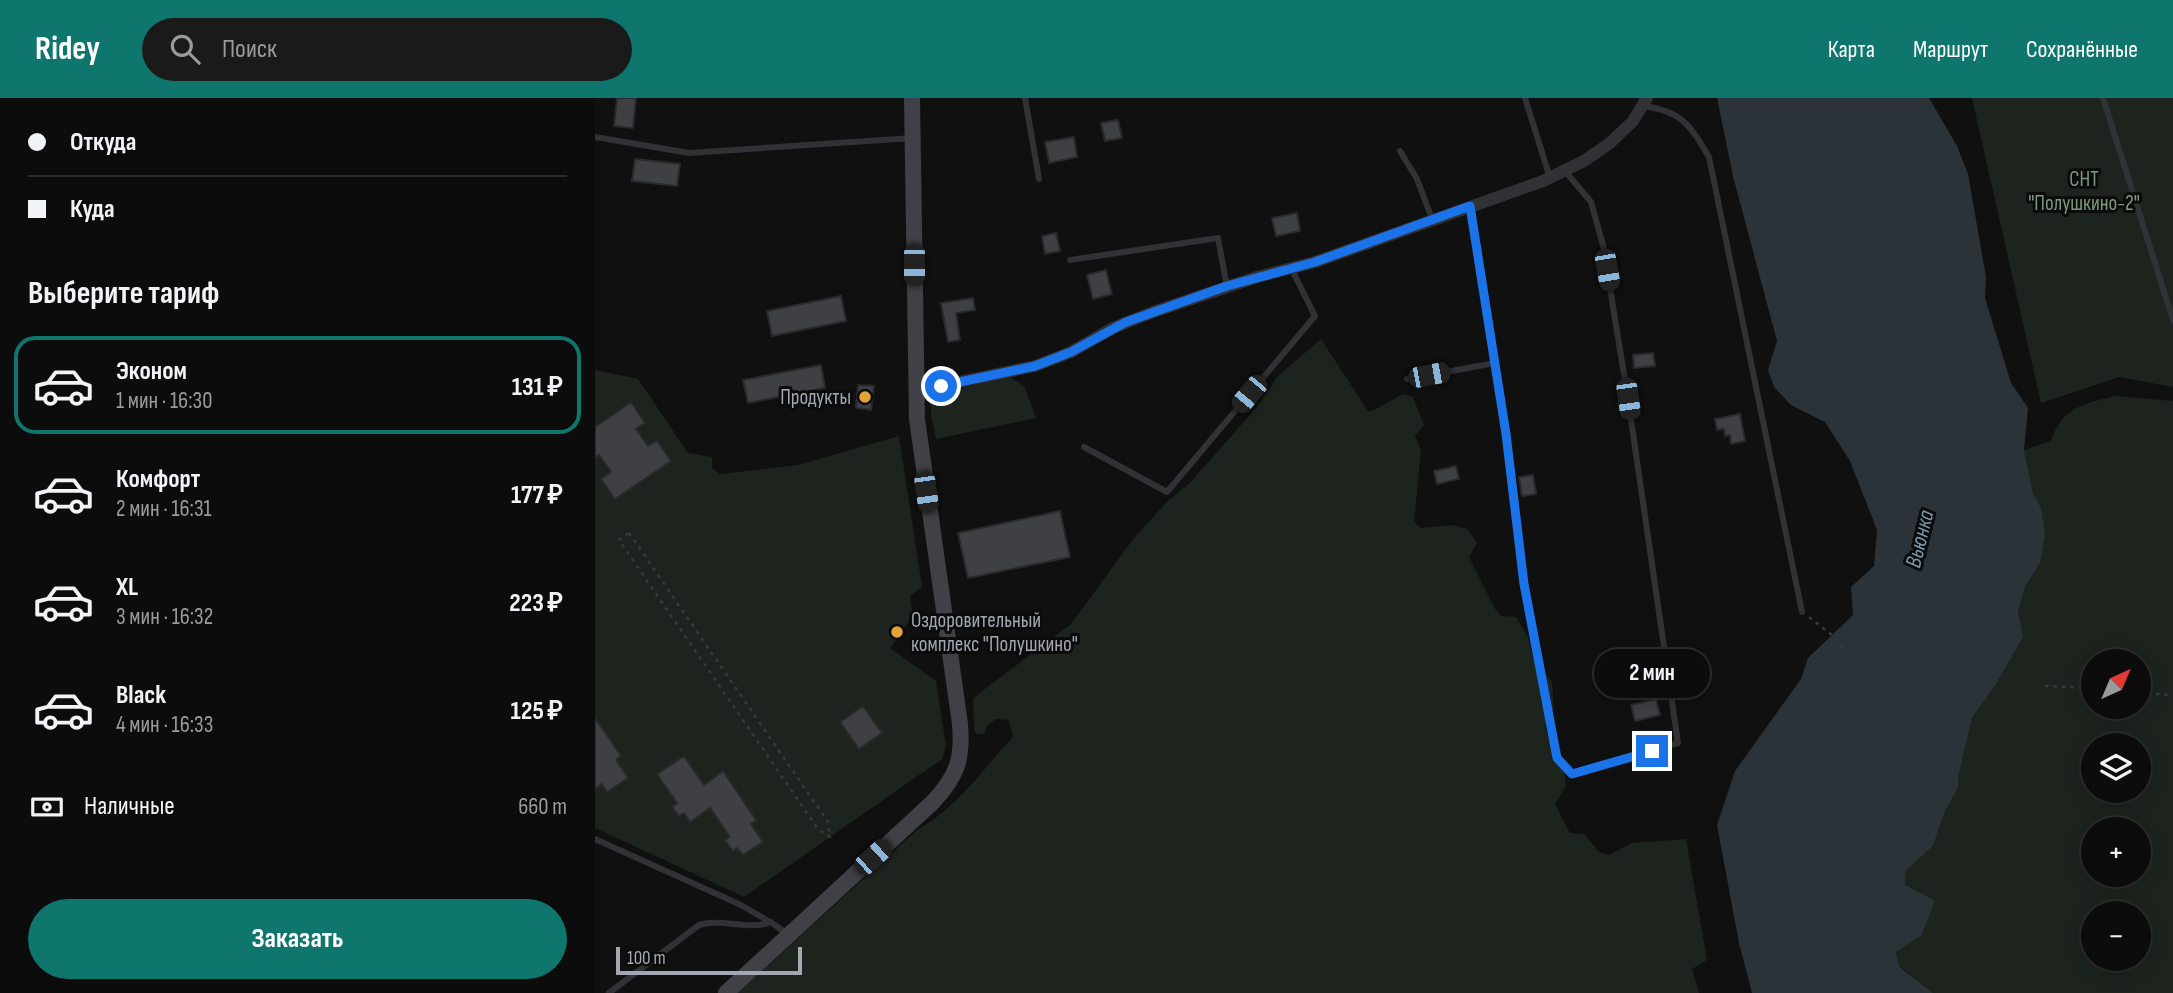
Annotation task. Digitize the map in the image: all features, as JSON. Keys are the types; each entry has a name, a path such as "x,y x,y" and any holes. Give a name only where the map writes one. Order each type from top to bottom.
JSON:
{"main road":[{"path":"726,993 933,803 952,779 958,764 961,748 960,724 922,464 916,391 912,98"}],"street":[{"path":"916,391 1035,366 1071,352 1126,322 1227,286 1315,262 1550,178 1565,172 1610,143 1633,121 1645,102"}],"lane":[{"path":"1025,98 1039,179"},
{"path":"1525,98 1550,178"},
{"path":"2103,98 2173,320"},
{"path":"1645,102 1681,117 1691,127 1709,157 1802,612"},
{"path":"595,137 689,153 913,138"},
{"path":"1400,151 1417,179 1432,219"},
{"path":"1470,206 1512,472 1524,584 1557,758 1572,774 1678,743 1630,413 1602,245 1591,202 1565,172"},
{"path":"1070,260 1218,238 1227,286"},
{"path":"1084,447 1167,492 1315,316 1291,268"},
{"path":"1407,379 1495,363"},
{"path":"595,839 741,905 789,936"},
{"path":"609,993 699,925 711,923 755,926 771,922"}],"path":[{"path":"629,533 828,822 830,837 818,829 619,540 629,533"},
{"path":"1802,612 1832,635 1847,652"},
{"path":"2045,686 2081,688"},
{"path":"2151,693 2173,696"}],"green space":[{"name":"СНТ \"Полушкино-2\"","path":"1972,98 2173,98 2173,387 2119,377 2041,403"},
{"path":"1321,339 1368,411 1403,394 1413,397 1424,425 1415,436 1421,450 1414,522 1421,528 1451,525 1467,529 1477,543 1469,557 1495,609 1502,616 1516,617 1528,637 1533,658 1552,682 1554,709 1545,726 1550,743 1563,763 1566,786 1555,804 1570,833 1584,834 1599,852 1609,855 1632,843 1686,839 1707,960 1692,969 1699,993 738,993 917,830 945,811 980,775 1013,737 1009,720 996,719 987,726 984,734 974,731 973,698 1071,624 1134,538 1166,503 1191,482 1255,409 1278,376"},
{"name":"Оздоровительный комплекс \"Полушкино\"","path":"595,370 638,379 688,453 712,457 712,468 720,474 798,465 899,436 922,587 910,596 913,616 890,648 936,681 946,746 942,759 744,897 595,828"},
{"path":"1010,377 1024,386 1036,418 936,439 931,401 962,388"},
{"path":"2115,396 2173,401 2173,993 1933,993 1900,966 1896,952 1921,936 1905,884 1906,869 1933,846 1945,811 1958,788 1972,718 1995,686 2023,637 2018,612 2025,587 2040,563 2041,508 2033,493 2024,450 2051,441 2061,421 2084,405"}],"water":[{"name":"Вьюнка","path":"1717,98 1929,98 1957,146 1968,174 1986,277 1985,298 2011,383 2028,408 2024,450 2033,493 2041,508 2045,535 2040,563 2025,587 2018,612 2023,637 1995,686 1972,718 1958,788 1945,811 1933,846 1906,870 1905,885 1935,901 1921,936 1896,952 1900,967 1933,993 1752,993 1739,943 1717,825 1735,771 1801,679 1808,658 1853,615 1851,587 1874,566 1877,530 1850,461 1825,422 1791,405 1774,387 1768,370 1777,341 1733,176"}],"building":[{"path":"617,98 636,98 633,128 614,126"},
{"path":"1118,120 1122,138 1105,141 1101,123"},
{"path":"1074,137 1077,157 1049,163 1045,142"},
{"path":"635,159 680,164 677,186 632,181"},
{"path":"1297,213 1300,231 1276,236 1272,218"},
{"path":"1056,233 1060,251 1045,254 1042,236"},
{"path":"1106,270 1112,294 1093,299 1087,275"},
{"path":"841,296 846,321 772,336 767,311"},
{"path":"973,298 975,310 956,313 960,340 948,342 941,303"},
{"path":"1653,353 1655,366 1634,368 1633,355"},
{"path":"821,365 825,388 748,403 743,380"},
{"name":"Продукты","path":"858,385 874,386 871,410 856,408"},
{"path":"631,402 645,423 636,429 648,446 657,441 671,461 615,499 601,479 611,472 599,455 595,458 595,427"},
{"path":"1740,414 1745,441 1731,444 1730,435 1725,436 1724,429 1717,430 1715,419"},
{"path":"1456,466 1459,479 1437,484 1434,471"},
{"path":"1533,475 1536,494 1522,496 1519,477"},
{"path":"1060,511 1070,557 968,578 958,533"},
{"path":"1640,653 1643,673 1625,676 1622,656"},
{"path":"1656,699 1660,715 1635,721 1631,705"},
{"path":"863,706 882,733 859,749 840,722"},
{"path":"595,718 621,756 616,760 628,778 607,792 602,784 595,789"},
{"path":"684,756 704,785 723,771 756,820 751,824 763,842 743,855 737,848 733,851 725,840 730,837 710,808 690,822 684,813 679,816 672,807 677,803 657,774"}],"place":[{"name":"Продукты","path":"865,397"},
{"name":"Оздоровительный комплекс \"Полушкино\"","path":"897,632"}],"route":[{"path":"941,386 1035,366 1071,352 1126,322 1227,286 1315,262 1470,206 1512,472 1524,584 1557,758 1572,774 1652,751"}]}
